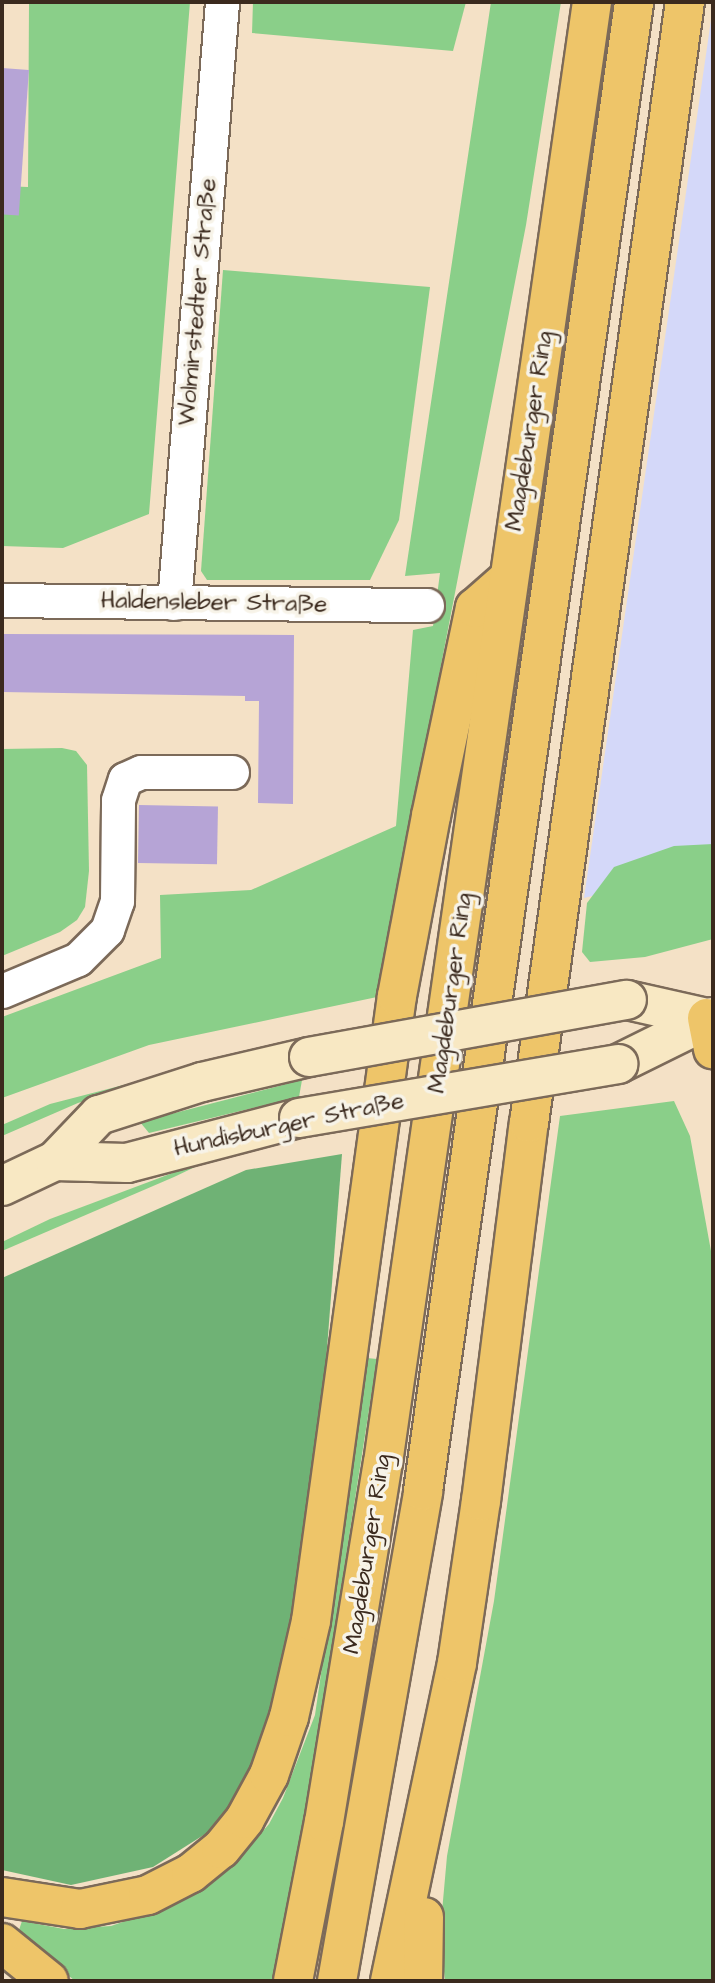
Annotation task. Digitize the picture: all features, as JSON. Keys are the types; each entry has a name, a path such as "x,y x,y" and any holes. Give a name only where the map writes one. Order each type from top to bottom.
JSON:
{"highway":[{"name":"Magdeburger Ring","path":"293,1981 324,1822 385,1449 592,2"},
{"name":"Magdeburger Ring","path":"337,1981 423,1491 634,2"},
{"path":"390,1981 457,1663 481,1501 529,1123 685,2"},
{"path":"2,1897 59,1908 97,1908 148,1895 172,1884 233,1835 256,1802 276,1755 311,1621 397,996 431,816 475,608 508,579"},
{"path":"423,1981 421,1944 432,1866 424,1820"},
{"path":"2,1942 49,1981"}],"main road":[{"name":"Hundisburger Straße","path":"2,1186 55,1161 99,1115 202,1082 309,1057 627,1000 711,1028"},
{"name":"Hundisburger Straße","path":"55,1161 127,1163 299,1118 618,1064 711,1028"}],"street":[{"name":"Wolmirstedter Straße","path":"174,603 222,2"},
{"name":"Haldensleber Straße","path":"2,600 427,605"},
{"path":"2,991 78,959 107,930 117,901 118,800 125,779 141,772 232,772"}],"shaded area":[{"path":"713,6 713,866 584,898"}],"green space":[{"path":"29,2 190,2 149,514 63,548 2,546 2,186 28,187"},
{"path":"253,2 466,2 453,51 252,33"},
{"path":"491,2 561,2 526,225 377,997 149,1045 2,1098 2,1017 161,958 160,895 251,890 396,826 413,630 433,626 440,573 405,576"},
{"path":"223,270 430,287 399,520 370,580 207,580 201,571"},
{"path":"62,748 76,751 87,765 89,871 85,907 77,920 60,932 2,956 2,749"},
{"path":"713,844 713,939 645,957 590,962 582,952 587,903 614,867 674,846"},
{"path":"193,1067 78,1103 2,1136 2,1125 50,1104"},
{"path":"302,1080 299,1097 149,1133 140,1122"},
{"path":"674,1101 690,1136 713,1262 713,1981 445,1981 440,1934 447,1856 494,1601 560,1116"},
{"path":"342,1154 321,1426 288,1654 252,1775 210,1831 153,1867 71,1885 2,1870 2,1278 246,1170"},
{"path":"218,1156 2,1251 2,1242 50,1219"},
{"path":"367,1358 377,1359 298,1862 272,1981 75,1981 18,1933 22,1921 64,1929 111,1926 178,1903 236,1862 269,1824 283,1798 315,1715"}],"building":[{"path":"2,68 29,70 19,216 2,214"},
{"path":"2,634 294,635 293,804 258,803 259,701 245,701 245,696 2,692"},
{"path":"139,805 218,806 217,864 138,863"}]}
